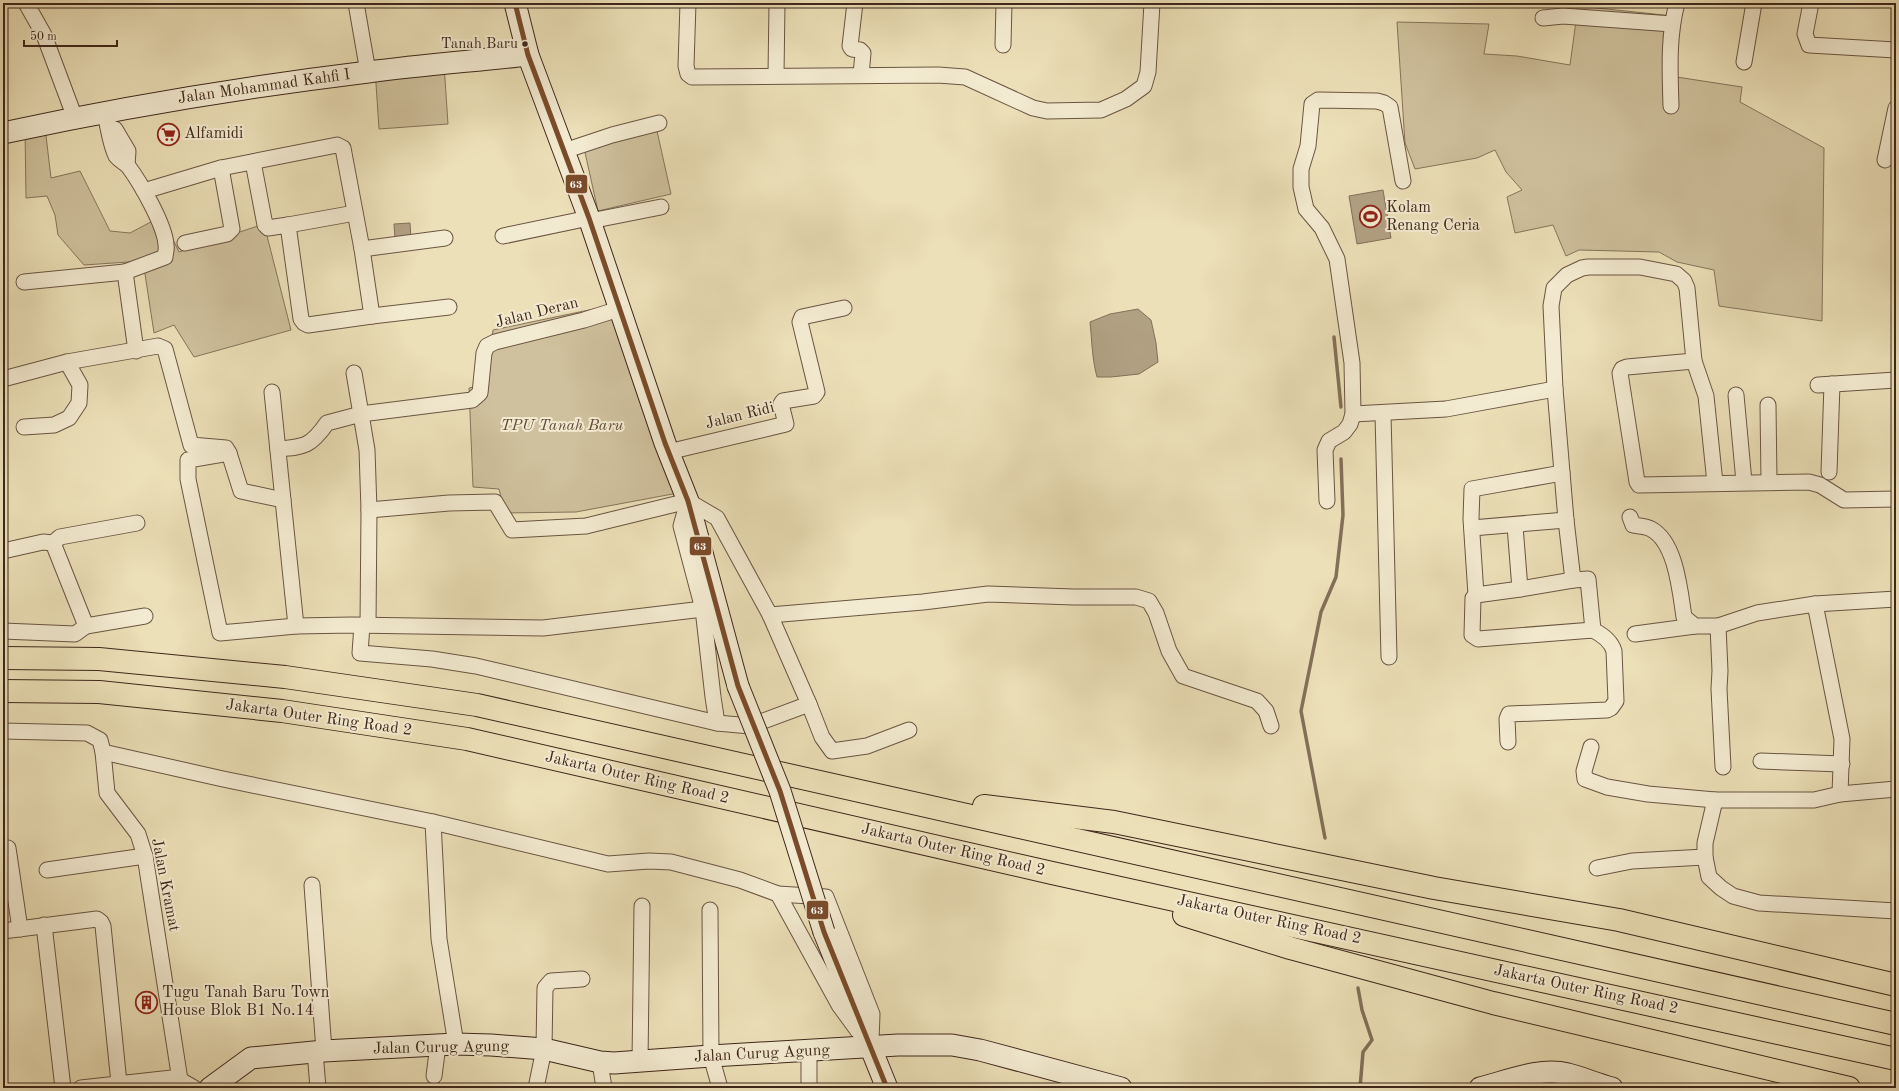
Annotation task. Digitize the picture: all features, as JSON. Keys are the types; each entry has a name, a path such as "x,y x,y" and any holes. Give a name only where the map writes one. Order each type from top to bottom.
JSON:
{"highway":[{"path":"3,658 99,659 277,676 477,705 1896,1024"},
{"name":"Jakarta Outer Ring Road 2","path":"3,690 99,692 282,711 467,740 1052,872 1896,1059"},
{"path":"856,790 1114,822 1434,888 1619,920 1896,985"},
{"path":"1052,872 1290,948 1493,1003 1848,1088"}],"main road":[{"path":"515,3 528,55 572,148 590,220 619,309 668,452 688,501 738,686 780,791 824,932 887,1088"},
{"name":"Jalan Mohammad Kahfi I","path":"3,133 75,118 106,119 219,93 368,72 528,55"},
{"name":"Jalan Curug Agung","path":"210,1088 251,1058 319,1051 491,1044 544,1049 600,1062 640,1062 711,1056 908,1045 952,1046 980,1050 1121,1088"},
{"path":"1480,1088 1534,1073 1548,1072 1566,1074 1603,1087"}],"street":[{"path":"26,3 44,35 60,74 75,118"},
{"path":"356,3 368,72"},
{"path":"688,3 686,66 688,74 696,78 776,75 938,74 965,77 1033,108 1047,111 1101,110 1126,99 1144,86 1148,72 1152,3"},
{"path":"776,3 776,75"},
{"path":"856,3 850,46 852,49 860,50 862,53 861,75"},
{"path":"1003,45 1004,3"},
{"path":"1671,106 1669,63 1672,24 1677,3"},
{"path":"1744,62 1754,3"},
{"path":"1811,3 1805,34 1809,45 1896,50"},
{"path":"1543,18 1563,16 1672,24"},
{"path":"1327,502 1325,450 1329,441 1344,432 1350,424 1353,414 1352,363 1337,259 1322,228 1306,209 1301,187 1301,169 1308,146 1312,104 1314,101 1377,101 1390,107 1403,181"},
{"path":"1885,160 1896,108"},
{"path":"24,282 125,272 165,257 166,245 159,221 144,191 127,165 117,157 108,134 106,119"},
{"path":"572,148 658,123"},
{"path":"144,191 221,168 337,145 341,146 343,148 362,249 372,316"},
{"path":"254,162 264,225 268,228 355,213"},
{"path":"185,243 226,234 232,229 221,168"},
{"path":"503,236 661,207"},
{"path":"288,225 301,319 304,323 308,325 449,307"},
{"path":"362,249 445,238"},
{"path":"1573,580 1566,520 1555,389 1551,306 1554,288 1567,274 1582,268 1640,267 1676,274 1681,277 1687,288 1694,361 1706,396 1715,483"},
{"path":"125,272 136,350"},
{"name":"Jalan Ridi","path":"668,452 786,424 781,404 783,401 814,396 816,392 800,322 802,317 844,308"},
{"name":"Jalan Deran","path":"361,414 472,400 480,393 484,353 487,346 495,342 584,320 619,309"},
{"path":"3,379 67,362 158,346 165,349 191,444 226,448 241,491 283,500"},
{"path":"1694,361 1627,367 1622,369 1620,373 1637,482 1639,485 1809,482 1820,485 1844,500 1896,499"},
{"path":"24,427 54,425 69,418 79,402 80,385 67,362"},
{"path":"354,374 367,450 369,510 360,653 432,659 476,666 717,723 750,726 809,704"},
{"path":"1829,472 1825,385 1896,380"},
{"path":"1353,414 1383,414 1446,409 1555,389"},
{"path":"272,392 296,626"},
{"path":"1736,395 1744,482"},
{"path":"1768,405 1769,482"},
{"path":"278,449 301,447 318,436 326,423 361,414"},
{"path":"1383,414 1389,657"},
{"path":"229,453 188,460 188,479 220,633 296,626 361,625 543,628 703,609"},
{"path":"1508,742 1507,719 1509,714 1607,710 1614,706 1616,701 1614,651 1612,646 1602,635 1593,630 1478,639 1472,635 1472,602 1476,595 1472,528 1472,489 1562,473"},
{"path":"369,510 449,503 495,502 512,530 586,526 688,501 717,518 770,615 822,737 832,751 867,746 909,730"},
{"path":"688,501 681,526 703,609 712,697 717,723"},
{"path":"1630,517 1633,525 1650,528 1662,538 1671,554 1684,616 1695,626"},
{"path":"1472,528 1515,526 1566,520"},
{"path":"3,551 44,542 53,543 60,537 137,523"},
{"path":"1515,526 1520,589"},
{"path":"53,543 86,626"},
{"path":"1476,595 1585,579 1589,582 1593,630"},
{"path":"770,615 923,602 988,594 1074,597 1136,597 1148,602 1156,613 1169,651 1184,676 1257,701 1266,711 1271,726"},
{"path":"1635,634 1695,626 1718,626 1757,613 1815,604 1896,599"},
{"path":"1815,604 1842,739 1840,794"},
{"path":"3,631 75,634 86,626 145,616"},
{"path":"1718,626 1720,671 1719,689 1723,767"},
{"name":"Jalan Kramat","path":"3,731 87,733 100,740 103,752 107,793 138,834 145,856 180,1080"},
{"path":"1591,747 1584,771 1585,779 1588,782 1648,794 1715,800 1814,800 1840,794 1896,788"},
{"path":"103,752 223,779 433,822 608,864 671,862 740,880 778,894 826,897 872,1014 871,1047"},
{"path":"1761,761 1842,764"},
{"path":"1715,800 1705,843 1705,857 1709,877 1715,884 1733,896 1759,903 1896,911"},
{"path":"433,822 439,939 447,1045 434,1076"},
{"path":"8,848 20,929"},
{"path":"47,870 145,856"},
{"path":"1597,868 1632,861 1705,857"},
{"path":"312,885 319,1051 318,1088"},
{"path":"778,894 839,1005 871,1047"},
{"path":"640,1062 642,906"},
{"path":"710,910 711,1056 720,1088"},
{"path":"3,931 97,919 101,922 103,926 126,1084"},
{"path":"44,925 63,1088"},
{"path":"536,1088 544,1049 545,988 551,981 582,980"},
{"path":"808,1088 809,1051"},
{"path":"600,1062 604,1088"},
{"path":"82,1088 172,1078 180,1080 194,1088"}],"green space":[{"path":"1578,6 1673,16 1670,76 1742,87 1740,102 1824,148 1822,321 1719,306 1714,270 1677,262 1659,252 1579,250 1566,256 1553,225 1515,233 1507,197 1522,190 1506,172 1495,150 1477,158 1415,169 1405,143 1397,22 1489,24 1484,54 1517,56 1570,65"},
{"path":"444,64 448,124 379,129 375,69"},
{"path":"45,127 51,178 80,171 110,231 130,233 162,216 179,252 264,224 291,330 194,357 174,325 154,333 143,261 84,265 58,235 55,215 47,196 26,198 25,130"},
{"path":"657,131 671,194 598,211 584,148"},
{"name":"TPU Tanah Baru","path":"613,305 678,493 576,512 505,513 499,489 473,487 469,388 485,385 493,330"}],"shaded area":[{"name":"Kolam Renang Ceria","path":"1383,190 1391,238 1357,244 1349,196"},
{"path":"410,223 411,238 395,239 394,224"},
{"path":"1138,309 1151,320 1158,362 1139,374 1097,377 1093,357 1090,322 1110,314"}],"waterway":[{"path":"1334,337 1341,407"},
{"path":"1325,838 1301,711 1321,612 1336,577 1343,515 1341,459"},
{"path":"1358,988 1362,1010 1372,1040 1363,1052 1360,1088"}],"transit line":[{"name":"63","path":"515,3 528,55 589,218 665,443 688,501 738,686 780,791 824,932 887,1088"}],"place":[{"name":"Tanah Baru","path":"525,44"},
{"name":"Alfamidi","path":"168,134"},
{"name":"Kolam Renang Ceria","path":"1370,217"},
{"name":"Tugu Tanah Baru Town House Blok B1 No.14","path":"146,1002"}]}
